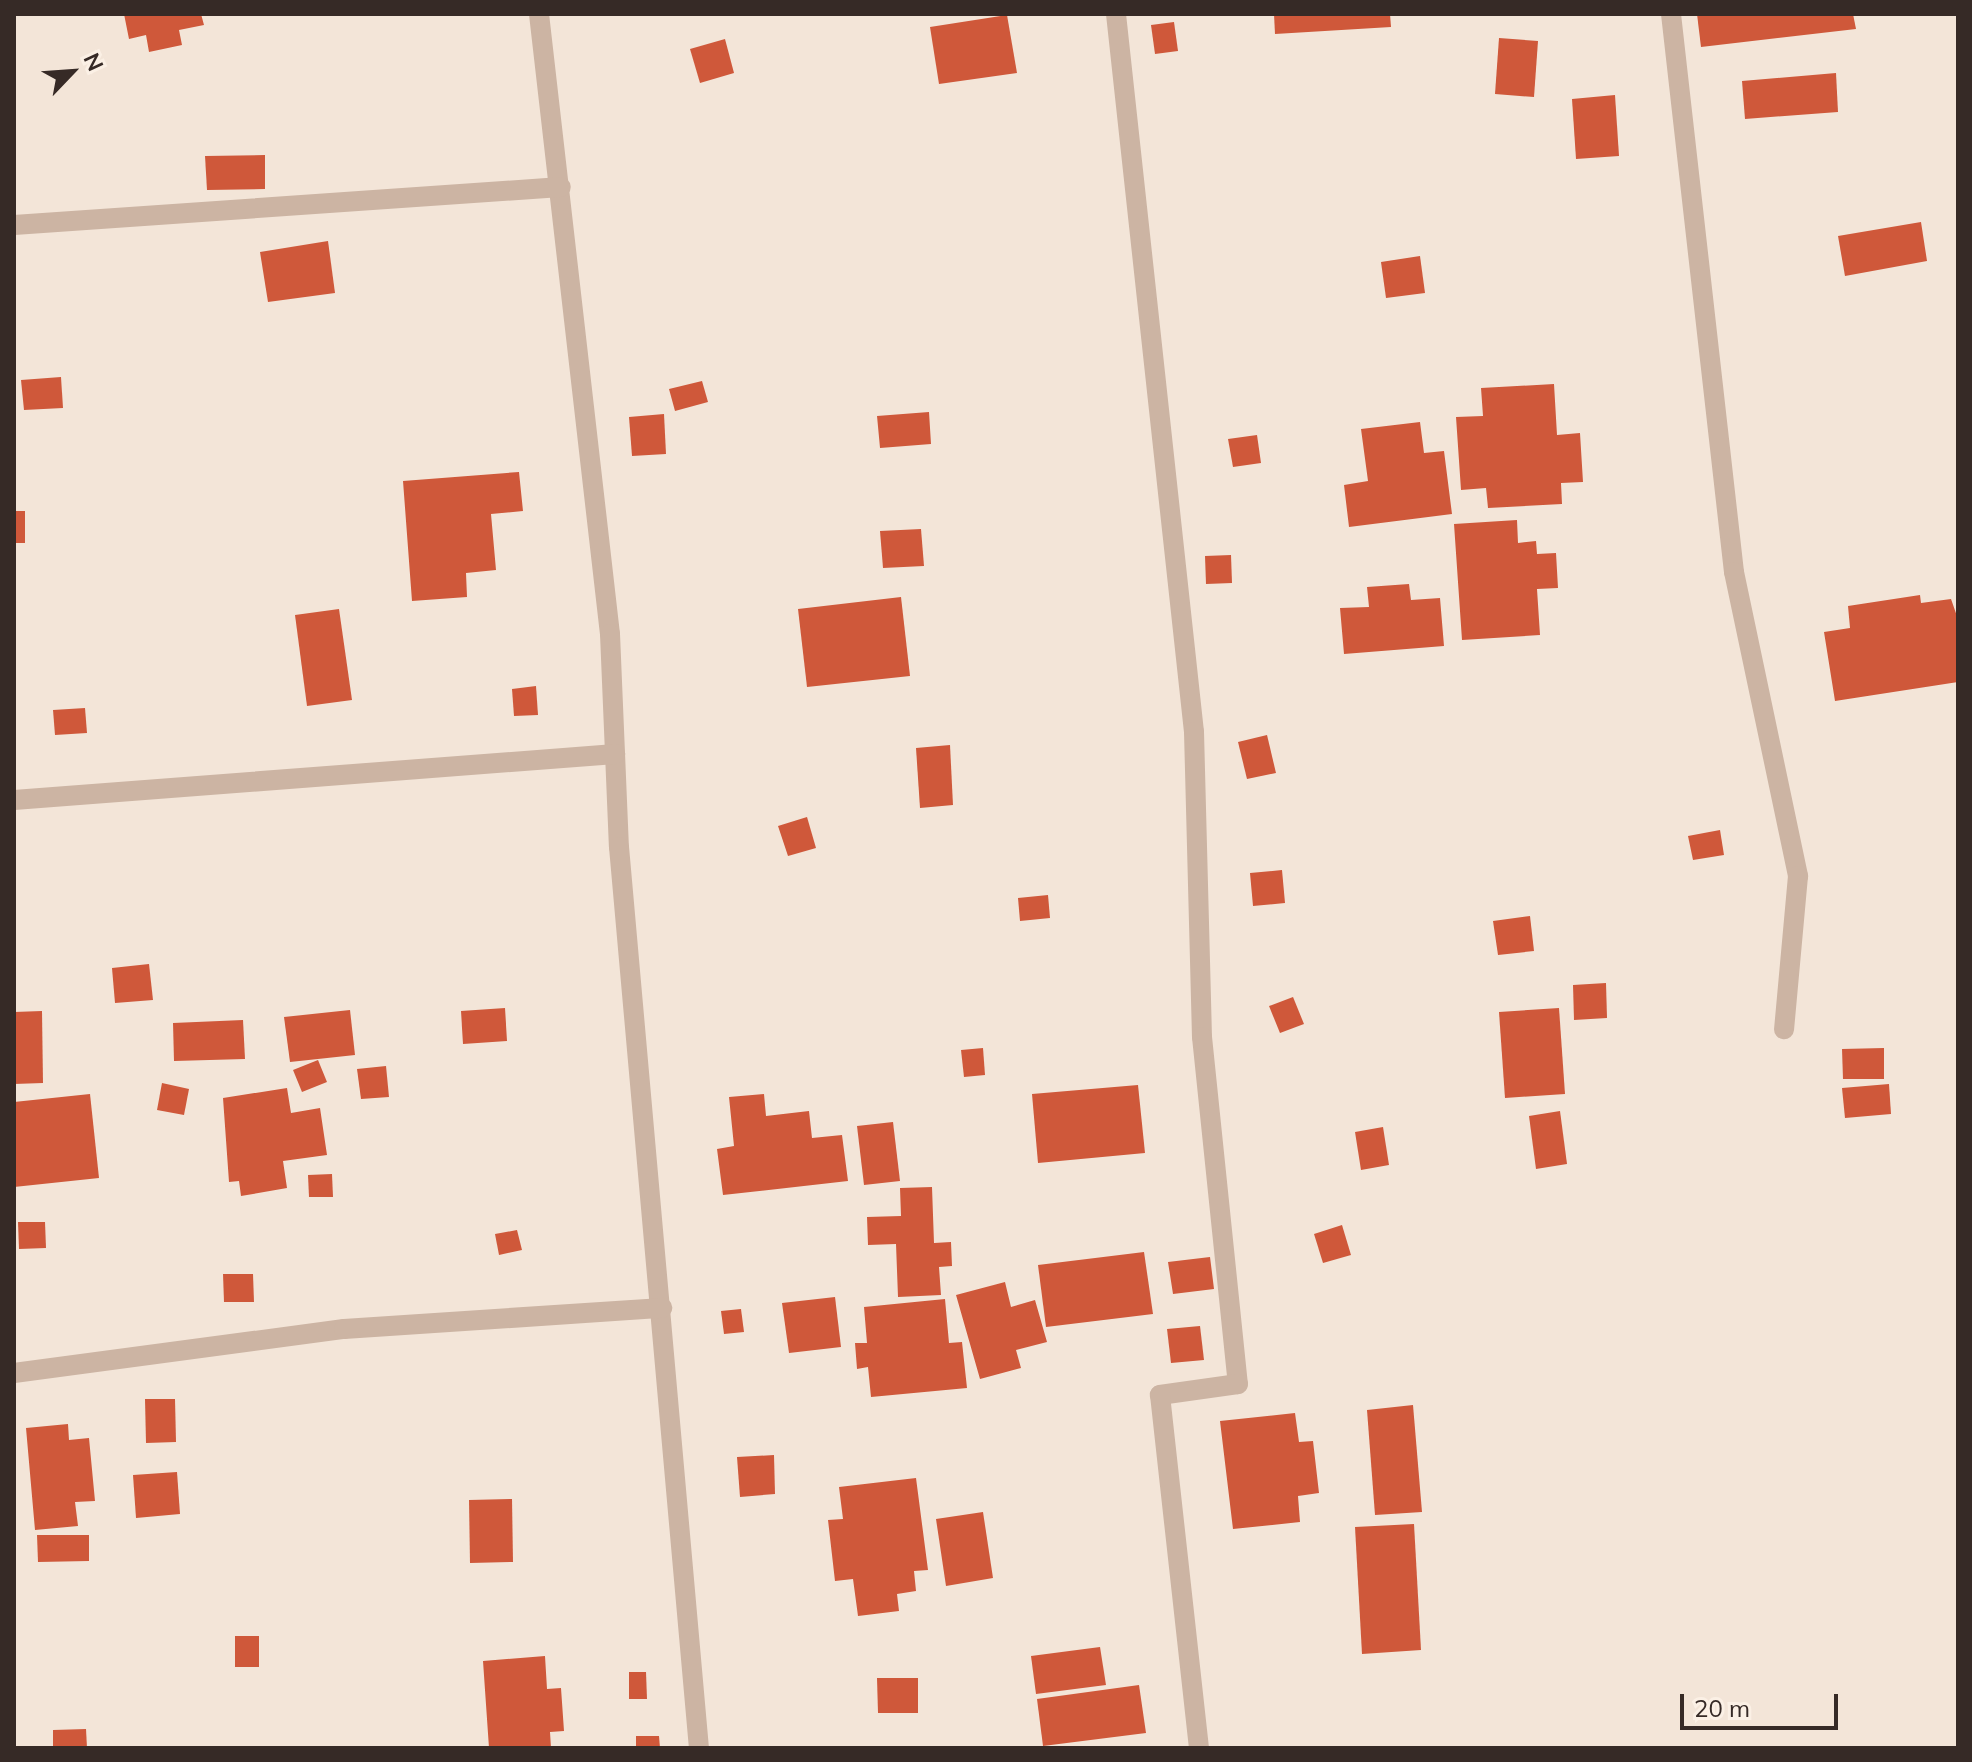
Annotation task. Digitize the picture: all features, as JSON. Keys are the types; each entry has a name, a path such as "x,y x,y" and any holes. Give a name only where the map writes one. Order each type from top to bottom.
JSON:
{"street":[{"path":"539,14 610,634 615,754 699,1748"},
{"path":"1116,14 1194,732 1202,1037 1238,1384 1160,1395 1199,1748"},
{"path":"1671,14 1734,572 1798,876 1784,1029"},
{"path":"14,225 561,187"},
{"path":"14,800 615,754"},
{"path":"14,1373 344,1329 662,1308"}],"building":[{"path":"124,14 201,14 204,25 179,30 182,45 149,52 146,35 129,39"},
{"path":"1274,14 1390,14 1391,27 1275,34"},
{"path":"1697,14 1853,14 1856,29 1701,47"},
{"path":"1007,15 1017,73 939,84 930,27"},
{"path":"1174,22 1178,51 1155,54 1151,25"},
{"path":"1499,38 1538,41 1534,97 1495,94"},
{"path":"725,39 734,73 700,83 690,49"},
{"path":"1836,73 1838,112 1745,119 1742,81"},
{"path":"1615,95 1619,156 1576,159 1572,99"},
{"path":"265,155 265,189 207,190 205,156"},
{"path":"1921,222 1927,261 1845,276 1838,236"},
{"path":"328,241 335,293 268,302 260,252"},
{"path":"1420,256 1425,293 1386,298 1381,262"},
{"path":"61,377 63,408 24,410 21,380"},
{"path":"702,381 708,402 675,411 669,389"},
{"path":"1554,384 1557,435 1580,433 1583,482 1561,483 1562,504 1488,508 1486,488 1461,490 1456,417 1483,416 1481,388"},
{"path":"929,412 931,444 880,448 877,416"},
{"path":"664,414 666,454 632,456 629,417"},
{"path":"1420,422 1424,453 1444,451 1452,514 1349,527 1344,485 1368,481 1361,429"},
{"path":"1257,435 1261,463 1233,467 1228,439"},
{"path":"519,472 523,511 491,514 496,570 466,573 467,597 412,601 403,481"},
{"path":"14,511 25,511 25,543 14,543"},
{"path":"1517,520 1518,543 1536,541 1537,554 1556,553 1558,588 1537,589 1540,635 1462,640 1454,524"},
{"path":"921,529 924,566 883,568 880,531"},
{"path":"1231,555 1232,583 1206,584 1205,556"},
{"path":"1409,584 1411,600 1440,598 1444,646 1344,654 1340,608 1369,607 1367,587"},
{"path":"1920,595 1921,603 1951,599 1958,619 1958,682 1835,701 1824,632 1850,628 1848,606"},
{"path":"901,597 910,676 807,687 798,609"},
{"path":"339,609 352,700 307,706 295,615"},
{"path":"536,686 538,715 514,716 512,689"},
{"path":"85,708 87,733 55,735 53,710"},
{"path":"1267,735 1276,773 1247,779 1238,742"},
{"path":"950,745 953,805 920,808 916,748"},
{"path":"807,817 816,848 788,856 778,826"},
{"path":"1720,830 1724,855 1693,860 1688,836"},
{"path":"1282,870 1285,903 1253,906 1250,873"},
{"path":"1048,895 1050,918 1020,921 1018,898"},
{"path":"1530,916 1534,951 1498,955 1493,921"},
{"path":"149,964 153,1000 115,1003 112,968"},
{"path":"1606,983 1607,1018 1574,1020 1573,985"},
{"path":"1293,997 1304,1024 1280,1033 1269,1006"},
{"path":"505,1008 507,1041 463,1044 461,1011"},
{"path":"1559,1008 1565,1094 1505,1098 1499,1012"},
{"path":"350,1010 355,1055 290,1062 284,1017"},
{"path":"42,1011 43,1083 14,1084 14,1012"},
{"path":"243,1020 245,1059 174,1061 173,1023"},
{"path":"983,1048 985,1075 964,1077 961,1050"},
{"path":"1884,1048 1884,1079 1843,1079 1842,1049"},
{"path":"318,1060 327,1082 302,1092 293,1070"},
{"path":"386,1066 389,1097 361,1099 357,1069"},
{"path":"162,1083 189,1089 184,1115 157,1110"},
{"path":"1889,1084 1891,1114 1845,1118 1842,1088"},
{"path":"1138,1085 1145,1153 1038,1163 1032,1094"},
{"path":"287,1088 291,1113 320,1108 327,1155 283,1161 287,1188 241,1196 239,1181 229,1182 223,1098"},
{"path":"90,1094 99,1178 14,1187 14,1102"},
{"path":"764,1094 766,1116 809,1111 812,1138 842,1135 848,1181 723,1195 717,1149 734,1146 729,1097"},
{"path":"1560,1111 1567,1164 1536,1169 1529,1116"},
{"path":"893,1122 900,1181 864,1185 857,1126"},
{"path":"1383,1127 1389,1165 1361,1170 1355,1132"},
{"path":"332,1174 333,1197 309,1197 308,1175"},
{"path":"932,1187 934,1243 951,1242 952,1266 939,1267 941,1295 898,1297 896,1244 868,1245 867,1217 901,1216 900,1188"},
{"path":"18,1222 45,1222 46,1248 19,1249"},
{"path":"1342,1225 1351,1255 1323,1263 1314,1234"},
{"path":"517,1230 522,1250 499,1255 495,1234"},
{"path":"1144,1252 1153,1314 1046,1327 1038,1265"},
{"path":"1210,1257 1214,1289 1173,1294 1168,1262"},
{"path":"223,1274 253,1274 254,1302 224,1302"},
{"path":"1005,1282 1011,1307 1035,1300 1047,1342 1016,1350 1021,1368 980,1379 956,1295"},
{"path":"835,1297 841,1347 789,1353 782,1303"},
{"path":"945,1299 949,1343 962,1342 967,1388 871,1397 868,1367 857,1369 855,1343 867,1343 864,1307"},
{"path":"741,1309 744,1332 724,1334 721,1311"},
{"path":"1200,1326 1204,1360 1171,1363 1167,1329"},
{"path":"145,1399 175,1399 176,1442 146,1443"},
{"path":"1413,1405 1422,1512 1375,1515 1367,1410"},
{"path":"1295,1413 1299,1442 1313,1441 1319,1493 1298,1496 1300,1522 1233,1529 1220,1421"},
{"path":"68,1424 69,1440 89,1438 95,1501 75,1502 78,1526 35,1530 26,1428"},
{"path":"774,1455 775,1494 740,1497 737,1457"},
{"path":"177,1472 180,1514 136,1518 133,1475"},
{"path":"916,1478 928,1570 914,1571 916,1591 897,1594 899,1611 858,1616 853,1579 835,1581 828,1520 843,1519 839,1487"},
{"path":"512,1499 513,1562 470,1563 469,1500"},
{"path":"983,1512 993,1578 946,1586 936,1519"},
{"path":"1414,1524 1421,1650 1362,1654 1355,1527"},
{"path":"37,1535 89,1535 89,1561 38,1562"},
{"path":"235,1636 259,1636 259,1667 235,1667"},
{"path":"1100,1647 1106,1685 1036,1694 1031,1656"},
{"path":"545,1656 547,1689 561,1688 564,1731 550,1732 551,1748 489,1748 483,1661"},
{"path":"629,1672 646,1672 647,1699 629,1699"},
{"path":"877,1678 918,1678 918,1713 878,1713"},
{"path":"1139,1685 1146,1733 1043,1746 1037,1699"},
{"path":"86,1729 87,1748 53,1748 53,1730"},
{"path":"636,1736 659,1736 660,1748 636,1748"}]}
